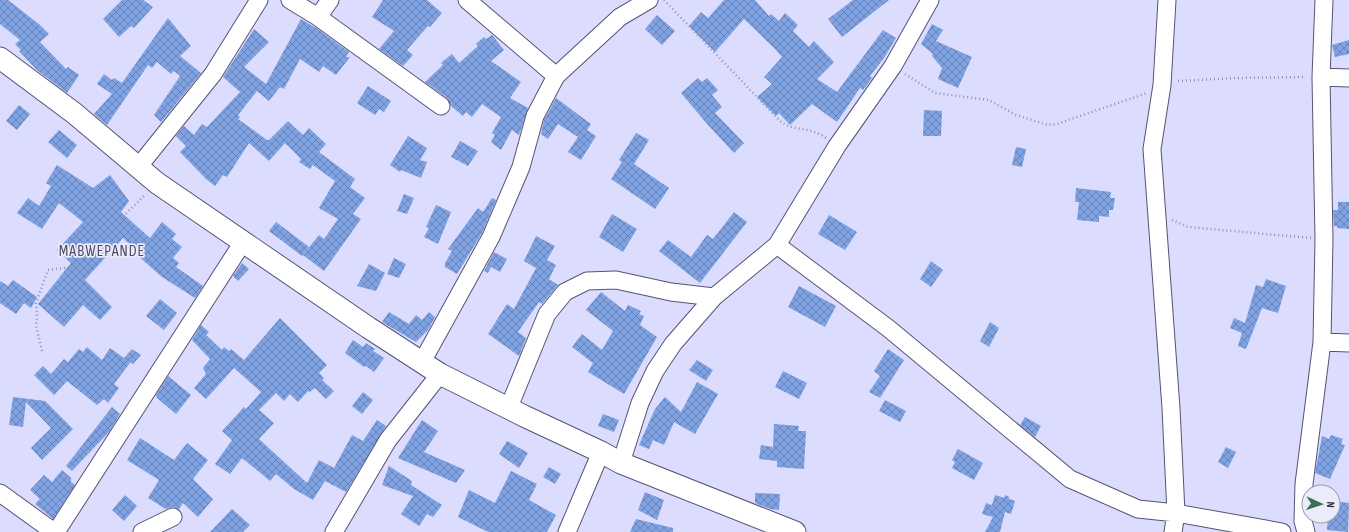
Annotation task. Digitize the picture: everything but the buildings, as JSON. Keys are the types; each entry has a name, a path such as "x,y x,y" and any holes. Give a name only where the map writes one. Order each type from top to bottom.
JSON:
{"street":[{"path":"139,166 213,74 259,0"},
{"path":"290,0 318,17 441,106"},
{"path":"318,17 330,0"},
{"path":"467,0 556,76"},
{"path":"422,362 491,237 518,174 535,116 556,76 620,17 649,0"},
{"path":"621,463 640,402 655,371 673,344 714,297 777,245 837,146 893,66 930,0"},
{"path":"1167,0 1162,85 1152,149 1171,408 1176,513 1173,532"},
{"path":"1306,532 1303,521 1304,484 1322,342 1324,239 1321,77 1324,0"},
{"path":"2,65 74,113 139,166 157,183 368,328 440,374 509,407 524,416 602,452 621,463 795,532"},
{"path":"1321,77 1349,78"},
{"path":"0,493 55,532 243,242"},
{"path":"777,245 888,328 1070,479 1138,509 1176,513 1282,532"},
{"path":"509,407 547,314 565,292 587,281 616,280 671,292 714,297"},
{"path":"1322,342 1349,343"},
{"path":"334,532 388,440 440,374"},
{"path":"567,532 602,452"},
{"path":"142,532 173,516"}],"path":[{"path":"664,0 780,121 791,127 817,132 837,146"},
{"path":"893,66 935,92 989,100 1016,115 1048,125 1057,124 1173,82 1237,78 1321,77"},
{"path":"42,351 36,326 38,315 36,303 48,270 72,267 157,183"},
{"path":"1157,212 1188,227 1324,239"}],"district":[{"name":"MABWEPANDE","path":"102,251"}]}
